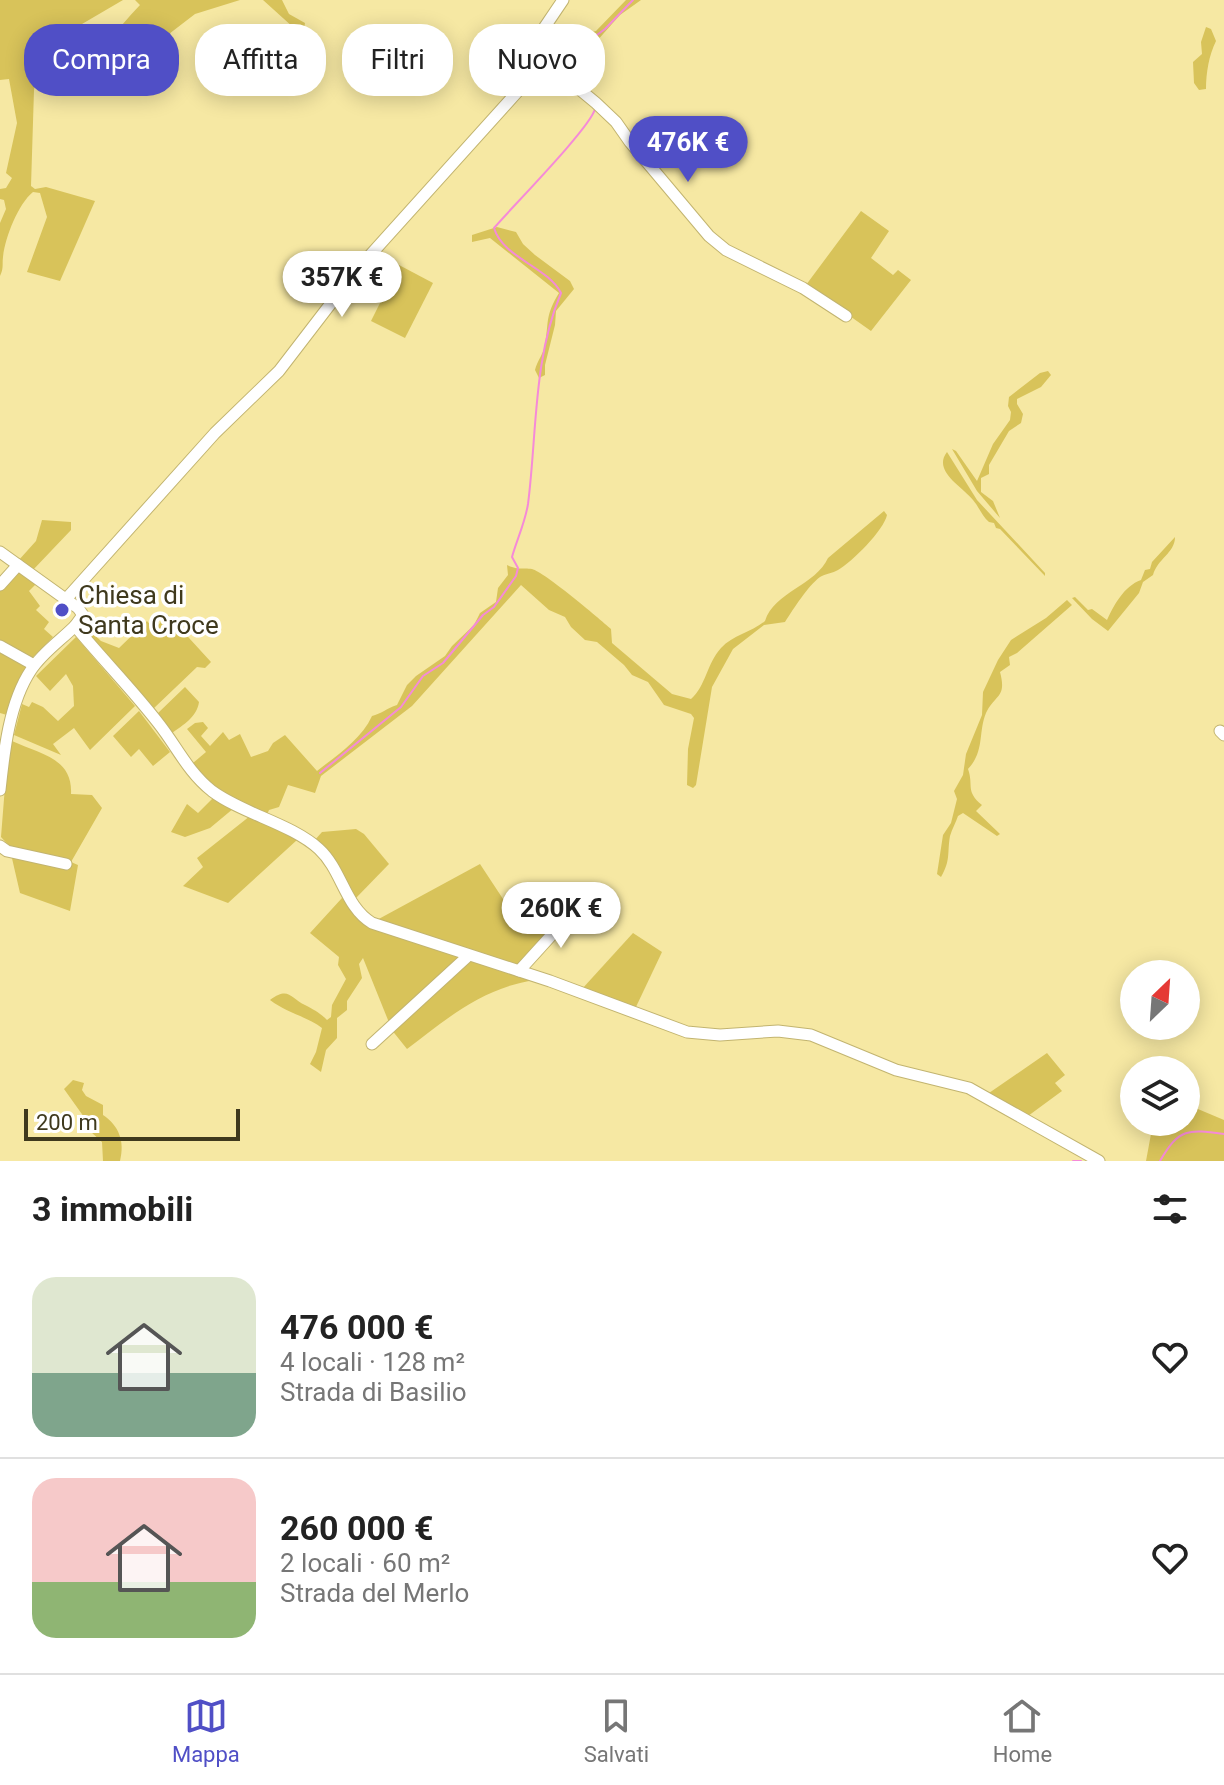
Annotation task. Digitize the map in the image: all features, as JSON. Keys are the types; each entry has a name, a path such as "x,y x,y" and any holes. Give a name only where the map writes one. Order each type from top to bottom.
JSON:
{"street":[{"path":"547,24 563,0"},
{"path":"67,598 215,433 279,371 355,272 514,96"},
{"path":"587,96 606,112 709,236 726,250 794,283 846,316"},
{"path":"0,552 67,598 83,615 34,665 18,698 0,790"},
{"path":"0,585 18,565"},
{"path":"75,626 161,726 184,761 206,786 234,805 315,846 329,860 355,909 365,920 408,937 519,971 687,1032 720,1035 786,1031 811,1035 896,1070 969,1088 1099,1161"},
{"path":"0,646 34,665"},
{"path":"0,846 7,851 66,864"},
{"path":"519,971 578,906"},
{"path":"372,1044 468,956"}],"shaded area":[{"path":"0,0 123,0 82,24 24,24 24,96 34,96 31,186 35,189 46,187 95,201 60,281 27,272 47,217 40,193 33,192 17,213 9,231 0,276 0,223 6,209 4,200 0,199 0,189 6,188 12,178 6,173 17,123 9,79 0,80"},
{"path":"135,0 240,0 195,14 179,26 123,24 140,5"},
{"path":"263,0 282,0 289,14 305,23 290,24"},
{"path":"626,0 641,0 620,15 605,32 603,24"},
{"path":"1206,27 1211,29 1216,41 1208,64 1206,89 1199,90 1194,83 1193,62 1202,54 1201,42"},
{"path":"861,211 889,231 871,258 893,275 898,270 911,280 871,331 806,285"},
{"path":"497,227 516,232 523,244 570,281 574,289 556,311 545,375 539,378 535,370 544,348 549,313 559,293 490,238 472,242 472,235"},
{"path":"399,265 433,283 405,338 371,321"},
{"path":"1048,371 1051,375 1041,387 1017,399 1023,414 1021,423 1009,431 989,465 989,474 981,478 981,492 993,501 1000,518 977,491 952,449 977,481 993,444 1010,420 1009,397 1040,373"},
{"path":"947,452 977,500 1045,576 994,523 987,520 946,472 943,459"},
{"path":"884,511 887,515 885,521 867,545 844,566 815,581 785,622 764,625 733,649 712,687 693,788 687,785 688,749 694,718 691,714 664,705 648,682 632,675 597,642 585,640 565,617 549,610 521,585 412,706 321,776 315,793 288,785 279,807 269,810 266,817 220,791 202,775 183,752 193,763 206,752 187,729 203,722 208,728 201,736 210,746 223,732 229,740 240,734 251,757 268,751 285,735 317,771 355,740 372,716 397,705 407,685 445,656 474,625 480,613 496,602 498,588 508,575 507,565 532,569 548,578 611,629 612,643 672,694 691,699 721,648 765,621 777,603 814,575 828,558"},
{"path":"42,520 71,522 71,530 32,571 18,561 36,541"},
{"path":"1175,537 1172,547 1153,575 1143,582 1139,593 1108,631 1072,598 1075,597 1088,610 1092,609 1107,620 1120,597 1141,580 1145,570 1150,569 1152,562"},
{"path":"16,570 37,583 29,591 40,606 36,610 49,622 44,629 53,637 30,660 0,643 0,587"},
{"path":"1067,600 1072,605 1009,657 1010,665 1000,672 1001,691 986,713 977,755 968,769 972,792 982,805 976,811 1000,834 997,836 963,813 958,816 941,877 937,874 943,835 951,823 957,799 954,791 963,775 966,754 982,715 983,692 1011,640 1046,618"},
{"path":"168,615 211,662 205,668 197,667 153,709 89,634 90,631 101,641 119,648 147,621 154,629"},
{"path":"76,637 135,706 90,750 74,728 53,744 61,755 14,735 22,704 29,707 32,702 43,707 58,721 74,706 73,686 66,674 50,691 36,676"},
{"path":"0,649 27,663 7,715 0,713"},
{"path":"185,687 199,702 198,707 189,720 172,733 157,714"},
{"path":"139,711 170,752 153,766 139,749 131,757 113,736"},
{"path":"12,741 53,759 67,772 71,794 92,795 102,808 71,862 78,865 70,911 20,893 11,854 13,850 1,837 7,761"},
{"path":"213,798 234,808 210,828 185,837 171,832 187,804 198,813"},
{"path":"250,816 297,840 228,903 183,886 203,867 197,858"},
{"path":"356,829 389,864 355,899 314,841 322,832"},
{"path":"480,864 505,902 549,889 571,908 518,967 375,921"},
{"path":"343,892 351,908 463,957 390,1025 363,958 359,964 362,978 347,1001 347,1010 337,1018 337,1038 326,1050 321,1072 310,1064 322,1028 270,1000 281,994 289,995 327,1020 331,1017 332,1005 346,979 338,965 339,957 310,933 342,898"},
{"path":"633,933 662,952 635,1009 582,989"},
{"path":"468,959 535,980 482,997 407,1049 391,1029"},
{"path":"1047,1053 1065,1075 1055,1083 1062,1091 1028,1116 989,1093"},
{"path":"73,1080 84,1083 82,1090 86,1096 103,1105 103,1115 119,1135 122,1147 120,1161 103,1161 102,1142 91,1132 89,1124 64,1089"},
{"path":"1200,1110 1224,1120 1224,1161 1146,1161 1151,1136 1200,1136"}],"waterway":[{"path":"605,29 633,0"},
{"path":"320,773 401,707 423,676 443,663 483,615 494,607 516,576 518,568 512,557 528,504 545,344 561,293 546,276 506,247 494,228 566,149 595,109"},
{"path":"1160,1161 1173,1142 1186,1133 1224,1134"},
{"path":"1073,1161 1081,1161"}],"place":[{"name":"Chiesa di Santa Croce","path":"62,610"}]}
